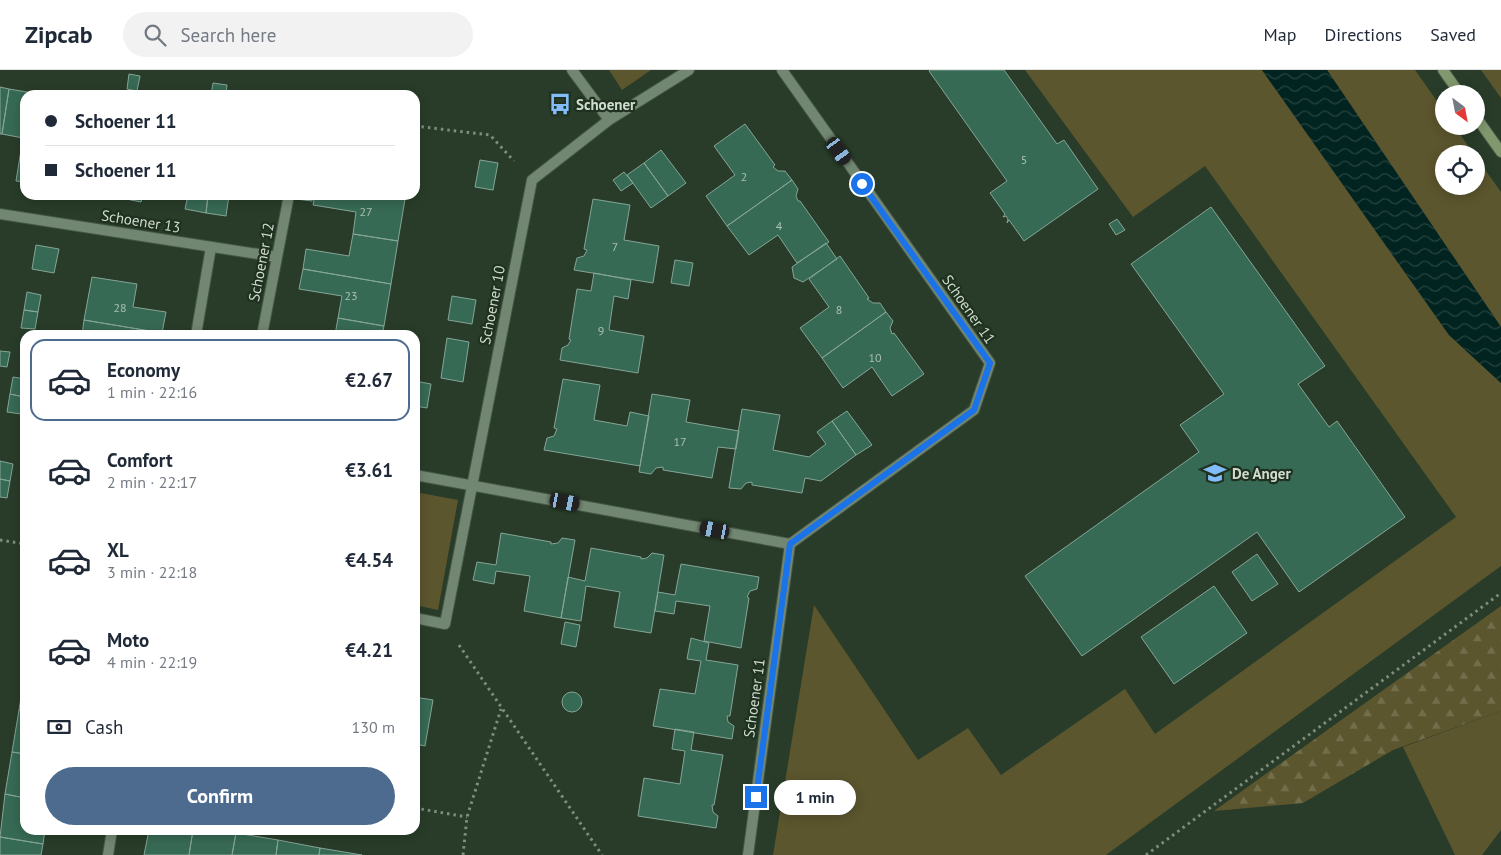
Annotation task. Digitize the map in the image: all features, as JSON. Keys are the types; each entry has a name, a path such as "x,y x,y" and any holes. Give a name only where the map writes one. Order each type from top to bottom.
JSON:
{"main road":[{"path":"1443,70 1454,85"},
{"path":"1485,130 1501,152"}],"street":[{"path":"572,70 609,120"},
{"path":"532,180 609,120 689,70"},
{"name":"Schoener 11","path":"748,855 790,544 974,410 990,363 782,70"},
{"name":"Schoener 10","path":"444,624 532,180"},
{"name":"Schoener 12","path":"263,330 288,200"},
{"name":"Schoener 13","path":"0,214 277,257"},
{"path":"197,330 211,247"},
{"path":"420,476 790,544"},
{"path":"420,619 444,624"},
{"path":"108,855 111,835"}],"path":[{"path":"420,127 490,135 532,180"},
{"path":"0,540 20,543"},
{"path":"1146,855 1501,593"},
{"path":"444,624 602,855"},
{"path":"463,855 467,817 502,708"},
{"path":"420,809 467,817"}],"green space":[{"path":"609,70 651,70 622,90"},
{"path":"1025,70 1262,70 1449,335 1501,383 1501,566 1106,855 773,855 814,605 918,760 968,728 1001,775 1125,689 1155,734 1456,517 1205,166 1133,217"},
{"path":"1327,70 1415,70 1435,98 1435,135 1460,135 1468,145 1435,145 1435,195 1485,195 1485,170 1501,192 1501,327"},
{"path":"1481,70 1501,70 1501,98"},
{"path":"420,493 458,500 438,610 420,606"},
{"path":"1501,606 1501,711 1393,750 1303,803 1214,811"},
{"path":"1501,711 1501,830 1482,855 1455,855 1403,747"}],"water":[{"path":"1262,70 1327,70 1501,327 1501,383 1449,335"}],"building":[{"path":"930,70 1004,70 1057,144 1064,140 1098,189 1024,241 1009,220 1007,223 1008,219 1006,216 1003,217 1005,214 990,193 1007,181"},
{"path":"129,74 140,76 137,90 127,89"},
{"path":"213,83 227,85 226,90 212,90"},
{"path":"0,87 9,89 2,134 0,134"},
{"path":"9,89 20,91 20,137 2,134"},
{"path":"745,124 775,165 773,167 778,171 785,171 792,180 727,226 706,196 735,175 714,146"},
{"path":"661,150 686,183 668,196 644,163"},
{"path":"20,156 20,181 16,181"},
{"path":"480,160 498,163 493,190 475,187"},
{"path":"644,163 668,196 651,208 627,175"},
{"path":"624,172 633,183 621,191 613,180"},
{"path":"792,180 798,189 796,196 798,201 800,201 829,242 797,263 778,235 749,255 727,226"},
{"path":"593,199 630,205 624,240 659,246 653,283 574,270 577,258 584,256 587,250 584,249"},
{"path":"187,200 207,200 206,213 185,209"},
{"path":"207,200 228,200 226,216 206,213"},
{"path":"314,200 405,200 398,241 353,234 356,212 313,205"},
{"path":"1211,207 1325,366 1298,384 1329,427 1337,421 1405,517 1299,592 1257,532 1082,656 1025,576 1199,452 1180,425 1224,394 1131,264"},
{"path":"1117,219 1125,230 1116,235 1109,224"},
{"path":"353,234 398,241 391,284 303,269 306,249 349,256"},
{"path":"826,243 837,259 803,282 794,278 792,267"},
{"path":"36,245 59,249 54,273 32,269"},
{"path":"840,256 869,298 867,299 873,303 880,303 886,312 822,358 800,328 829,307 809,279"},
{"path":"675,260 693,263 689,286 671,283"},
{"path":"303,269 391,284 384,326 338,318 342,296 299,289"},
{"path":"594,273 631,280 628,299 614,296 609,330 644,336 638,373 560,360 562,348 568,345 571,340 569,339 577,289 591,291"},
{"path":"92,277 137,284 133,307 166,312 163,330 144,330 84,320"},
{"path":"27,292 41,295 38,312 24,310"},
{"path":"452,296 476,300 472,324 448,320"},
{"path":"24,310 38,312 35,329 21,328"},
{"path":"886,312 893,321 890,328 892,334 894,333 924,374 892,396 872,367 843,388 822,358"},
{"path":"338,318 384,326 383,330 336,330"},
{"path":"84,320 144,330 83,330"},
{"path":"447,338 469,342 463,382 441,378"},
{"path":"0,351 10,352 7,367 0,366"},
{"path":"13,377 20,378 20,396 10,394"},
{"path":"563,379 600,385 594,420 627,426 630,412 649,416 640,466 544,450 547,438 554,436 557,429 554,428"},
{"path":"420,382 431,384 427,408 420,407"},
{"path":"10,394 20,396 20,414 7,412"},
{"path":"652,394 690,400 686,422 739,431 736,449 718,447 712,478 663,470 663,467 656,468 651,474 639,472"},
{"path":"742,409 780,415 773,450 809,457 826,444 817,432 832,421 856,455 821,481 805,478 802,493 752,485 752,482 746,483 741,489 729,488"},
{"path":"847,411 872,445 856,455 832,421"},
{"path":"0,461 13,464 10,481 0,479"},
{"path":"0,479 10,481 7,498 0,497"},
{"path":"501,533 551,542 551,544 558,543 562,538 575,540 561,618 524,611 530,576 496,571 494,584 473,580 477,562 496,565"},
{"path":"591,548 641,557 641,559 647,558 652,553 664,555 651,633 614,627 620,592 586,586 581,621 561,618 568,577 585,581"},
{"path":"1257,554 1278,584 1252,601 1232,572"},
{"path":"681,564 759,577 757,589 750,591 747,597 749,598 741,648 704,641 710,606 676,601 674,614 655,611 658,592 675,595"},
{"path":"1214,586 1247,633 1174,684 1141,637"},
{"path":"565,622 580,625 576,647 561,644"},
{"path":"691,638 709,643 706,660 738,665 730,716 727,716 728,722 734,726 732,739 653,726 660,689 695,694 701,661 687,659"},
{"path":"572,692 579,695 582,702 579,709 572,712 565,709 562,702 565,695"},
{"path":"420,698 433,700 425,746 420,745"},
{"path":"19,710 20,710 20,753 12,752"},
{"path":"675,729 694,732 691,750 723,755 714,805 712,805 713,812 718,816 716,828 638,816 644,778 680,784 685,751 672,749"},
{"path":"12,752 20,753 20,797 5,794"},
{"path":"5,794 20,797 20,835 44,835 43,844 0,837"},
{"path":"148,835 192,835 189,855 144,855"},
{"path":"192,835 236,835 232,855 189,855"},
{"path":"236,835 278,840 276,855 232,855"},
{"path":"0,837 43,844 41,855 0,855"},
{"path":"278,840 320,848 319,855 276,855"},
{"path":"320,848 362,855 319,855"}],"place":[{"name":"Schoener","path":"560,104"},
{"name":"De Anger","path":"1215,473"}],"route":[{"path":"756,797 790,544 974,410 990,363 862,184"}]}
